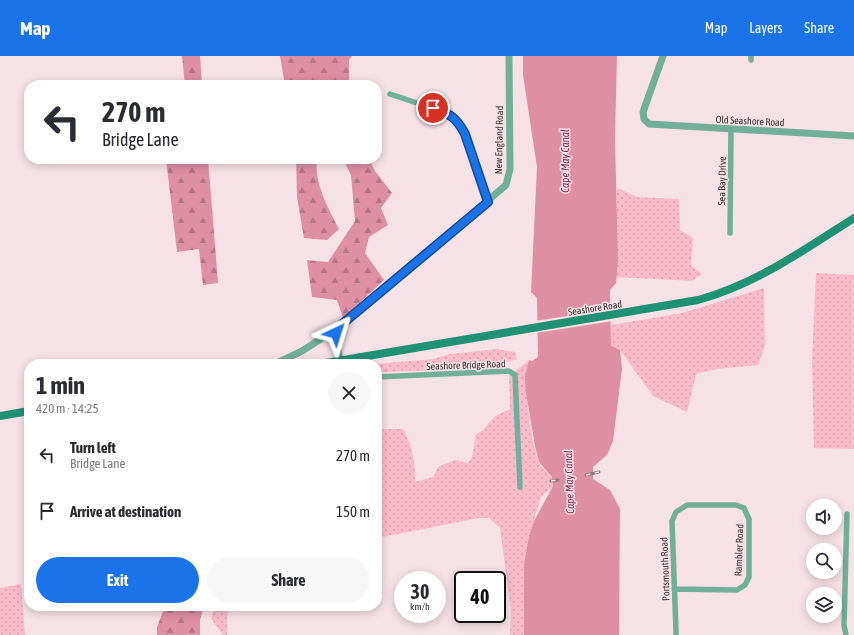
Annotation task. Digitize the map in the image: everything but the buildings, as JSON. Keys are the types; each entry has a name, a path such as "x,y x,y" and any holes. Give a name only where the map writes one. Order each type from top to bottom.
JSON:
{"main road":[{"name":"Seashore Road","path":"346,359 517,330 630,313 698,300 745,284 779,266 854,218"},
{"path":"0,416 24,413"}],"street":[{"name":"New England Road","path":"285,359 302,351 338,328 488,202 506,185 510,174 509,56"},
{"name":"Old Seashore Road","path":"663,56 643,112 646,122 653,125 854,136"},
{"path":"390,94 447,113 455,118 465,134 488,202"},
{"name":"Sea Bay Drive","path":"730,233 731,130"},
{"path":"338,328 336,341 340,359"},
{"name":"Seashore Bridge Road","path":"382,377 509,371 515,375 520,487"},
{"name":"Rambler Road","path":"674,589 737,590 745,585 749,577 749,519 744,508 736,504 682,507"},
{"name":"Portsmouth Road","path":"676,635 672,521 676,512 682,507"},
{"path":"846,635 844,625 847,514"}],"shaded area":[{"path":"617,188 637,197 679,199 680,230 693,238 691,265 702,274 692,281 616,277"},
{"path":"816,273 854,275 854,449 814,448 812,360"},
{"path":"764,288 765,346 758,365 716,369 696,374 687,412 653,396 620,350 611,347 611,325 682,313"},
{"path":"497,349 515,352 517,359 500,364 465,369 382,373 382,363 433,359 450,354"},
{"path":"529,360 527,371 527,396 532,437 538,460 551,477 553,486 541,497 529,536 524,564 524,635 510,635 511,610 500,528 489,518 479,518 382,537 382,429 403,429 413,455 415,482 433,477 438,467 455,460 468,463 472,457 476,434 482,431 495,416 510,409 509,376"},
{"path":"21,584 25,635 0,635 0,588"},
{"path":"213,611 229,611 227,616 227,635 223,635 211,619"}],"green space":[{"path":"182,56 200,56 202,80 184,80"},
{"path":"280,56 352,56 349,60 349,80 284,80"},
{"path":"167,164 208,164 218,283 203,285 199,249 177,252"},
{"path":"296,164 317,164 320,186 326,204 339,229 327,240 304,238 297,197"},
{"path":"346,164 372,164 392,193 381,208 388,225 369,237 365,253 384,280 343,318 337,300 312,297 307,260 328,262 355,221 351,175"},
{"path":"163,611 203,611 200,620 200,635 157,635 157,627"}],"water":[{"name":"Cape May Canal","path":"523,56 617,56 615,138 618,261 616,283 610,290 611,346 620,350 622,369 613,441 607,455 593,467 593,479 610,490 620,509 619,635 524,635 524,564 529,536 534,521 553,486 552,477 539,462 526,393 525,376 529,360 532,361 538,357 537,298 531,292 537,167 523,75"}],"pier":[{"path":"613,309 613,321 536,333 535,321"}],"railway":[{"path":"586,475 599,472"},
{"path":"551,481 558,480"}],"route":[{"path":"336,333 338,328 347,320 488,202 465,134 460,124 455,118 447,113 433,108"}]}
